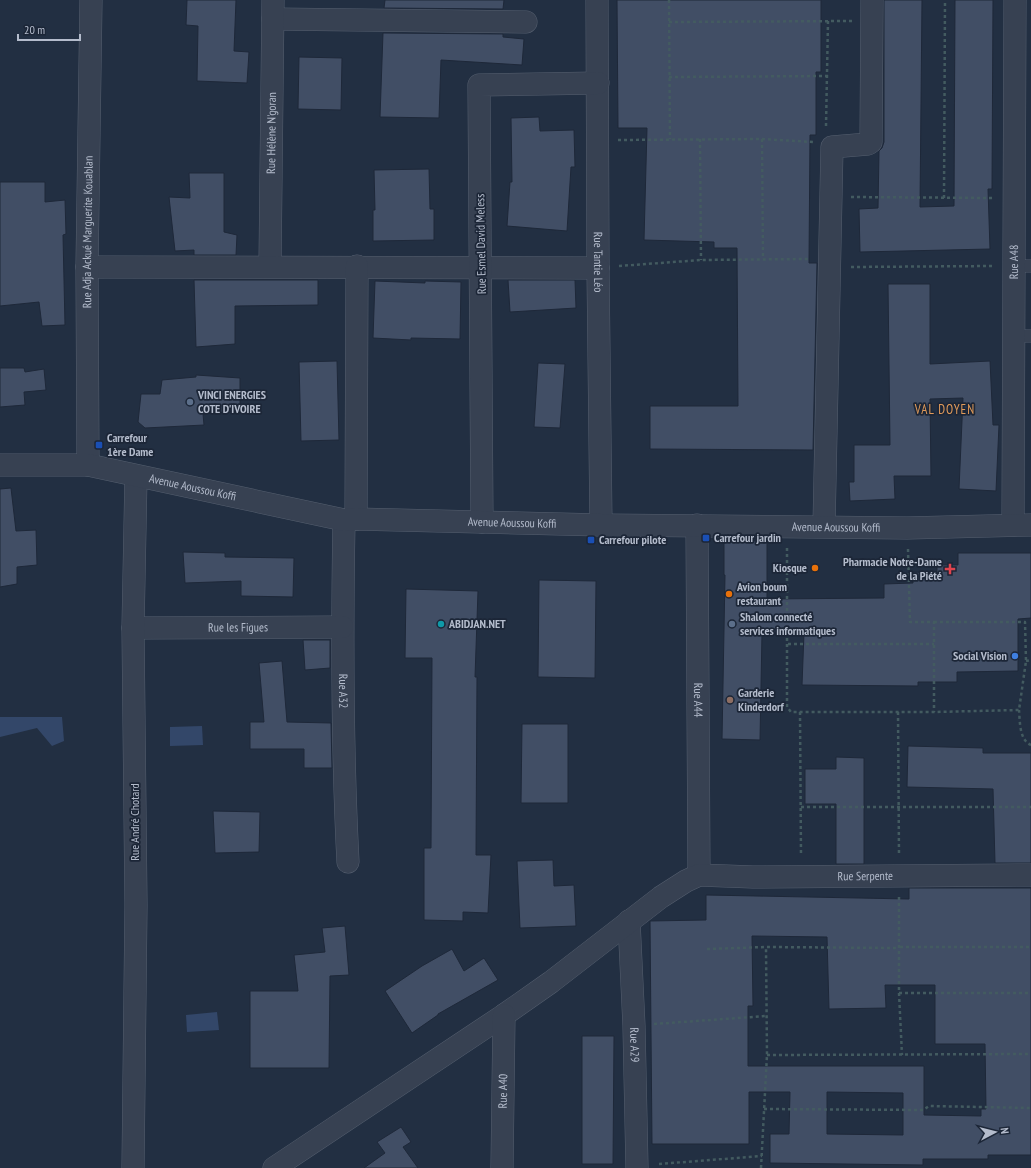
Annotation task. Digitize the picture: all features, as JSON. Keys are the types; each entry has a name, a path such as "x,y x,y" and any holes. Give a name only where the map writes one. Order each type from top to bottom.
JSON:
{"street":[{"name":"Rue Adja Ackué Marguerite Kouablan","path":"88,465 87,267 91,0"},
{"name":"Rue Tantie Léo","path":"597,0 601,525"},
{"name":"Rue A48","path":"1015,0 1014,198 1022,266 1022,525"},
{"path":"273,9 526,22"},
{"name":"Rue Hélène N'goran","path":"270,266 273,9"},
{"path":"824,526 831,197 829,145 868,144 871,142 872,10"},
{"name":"Rue Esmel David Meless","path":"482,522 479,85 598,83"},
{"path":"87,267 357,266 598,268"},
{"name":"Rue A32","path":"348,862 342,627 350,520 357,266"},
{"name":"Avenue Aoussou Koffi","path":"0,465 88,465 350,520 601,525 907,528 1022,525"},
{"name":"Rue André Chotard","path":"133,1168 136,913 133,628 136,476"},
{"name":"Rue A44","path":"697,525 699,875"},
{"name":"Rue les Figues","path":"133,628 342,627"},
{"path":"274,1168 551,982 667,893 699,875"},
{"name":"Rue Serpente","path":"699,875 754,877 1031,875"},
{"name":"Rue A29","path":"629,921 634,1026 637,1167"},
{"name":"Rue A40","path":"502,1168 504,1014"}],"path":[{"path":"669,0 670,139"},
{"path":"944,198 945,0"},
{"path":"669,22 828,21 872,10"},
{"path":"598,140 762,139 829,145 828,21"},
{"path":"669,77 828,76"},
{"path":"700,139 700,260"},
{"path":"762,139 763,260"},
{"path":"831,197 1014,198"},
{"path":"598,268 700,260 1022,266"},
{"path":"787,526 787,707 791,712 934,712 1019,710"},
{"path":"907,528 910,622 1025,622 1026,661 1019,710 1022,735 1028,743 1031,744"},
{"path":"934,622 934,712"},
{"path":"788,644 934,644"},
{"path":"1026,661 1031,660"},
{"path":"800,712 801,877"},
{"path":"801,807 1031,807"},
{"path":"761,1168 767,1055 766,947"},
{"path":"707,948 1031,947"},
{"path":"899,993 1031,993"},
{"path":"634,1026 766,1016"},
{"path":"767,1055 1031,1054"},
{"path":"764,1109 923,1110 929,1106 1031,1108"},
{"path":"637,1167 762,1156"}],"water":[{"path":"0,717 62,717 64,741 52,746 37,728 0,737"},
{"path":"202,726 203,745 170,746 170,727"},
{"path":"217,1012 219,1030 187,1032 186,1015"}],"building":[{"path":"187,0 236,0 234,51 249,52 247,83 197,81 198,26 186,25"},
{"path":"385,0 504,0 503,9 384,8"},
{"path":"617,0 821,0 821,72 816,72 816,135 810,135 809,263 817,263 813,450 650,449 650,406 738,406 737,248 714,248 714,242 644,240 647,128 618,128"},
{"path":"884,0 922,0 920,207 954,206 955,0 993,0 992,189 988,189 990,249 860,252 859,209 878,208 879,151 884,142"},
{"path":"383,33 503,34 503,37 524,39 522,65 441,60 439,118 380,117"},
{"path":"299,57 342,58 341,110 298,109"},
{"path":"539,117 540,131 574,130 575,167 571,167 567,231 507,226 510,182 512,182 511,118"},
{"path":"429,169 430,209 434,209 434,240 373,241 373,210 375,210 374,170"},
{"path":"189,173 224,173 224,232 237,235 236,255 194,255 194,250 175,251 169,197 190,198"},
{"path":"0,182 45,182 45,202 65,200 66,234 63,235 65,325 42,326 39,302 0,306"},
{"path":"194,280 318,280 318,305 235,306 235,344 196,347"},
{"path":"508,280 575,280 576,308 510,312"},
{"path":"375,281 425,283 425,281 461,282 460,339 411,338 411,340 373,338"},
{"path":"888,284 930,284 930,364 990,361 993,425 999,425 996,491 959,489 963,398 930,399 931,476 894,476 895,499 850,501 849,482 854,482 854,445 890,445"},
{"path":"337,361 339,440 301,441 299,362"},
{"path":"538,363 565,364 560,428 534,427"},
{"path":"0,368 24,368 25,372 44,369 46,390 24,392 25,405 0,407"},
{"name":"VINCI ENERGIES COTE D'IVOIRE","path":"196,375 240,378 240,411 203,414 204,425 145,428 138,422 141,394 160,394 162,380 196,377"},
{"path":"11,488 16,531 36,530 37,565 17,567 17,584 0,587 0,489"},
{"path":"724,541 767,541 767,599 884,598 884,584 913,583 913,572 937,573 937,565 958,565 958,553 1031,553 1031,618 1018,619 1018,671 957,672 957,682 918,682 918,686 802,685 804,633 762,633 760,740 722,739 725,575"},
{"path":"183,552 225,553 225,557 294,558 293,597 241,596 241,581 185,583"},
{"path":"539,580 596,581 595,678 538,677"},
{"path":"406,589 478,591 475,677 477,677 476,855 491,855 488,913 463,912 463,921 424,920 424,848 431,848 432,658 405,658"},
{"path":"303,640 330,640 330,668 305,670"},
{"path":"282,661 287,722 331,723 332,768 304,768 304,749 250,749 250,722 264,722 259,663"},
{"path":"522,724 568,724 568,803 521,803"},
{"path":"908,746 983,748 983,753 1031,753 1031,863 995,863 993,789 907,787"},
{"path":"836,757 864,758 864,864 836,864 836,804 805,804 805,769 836,769"},
{"path":"213,811 260,812 259,852 215,853"},
{"path":"553,860 554,886 574,885 576,926 520,928 517,861"},
{"path":"909,888 1031,888 1031,1155 988,1155 988,1159 923,1159 923,1165 770,1163 770,1134 789,1134 790,1092 749,1092 749,1144 652,1144 650,921 706,920 706,895 909,899","holes":["752,936 827,937 829,1009 886,1008 885,985 935,985 935,1044 985,1044 986,1109 981,1109 981,1116 924,1115 924,1066 748,1066 748,1006 753,1006","827,1092 903,1093 903,1135 827,1134"]},
{"path":"345,926 349,975 330,976 329,1068 250,1068 250,991 298,991 294,955 325,952 322,928"},
{"path":"452,949 464,971 484,958 498,980 438,1014 412,1033 385,991 422,966"},
{"path":"582,1036 614,1036 613,1164 582,1164"},
{"path":"401,1127 411,1142 403,1147 418,1168 364,1168 385,1153 377,1142"}],"place":[{"name":"VINCI ENERGIES COTE D'IVOIRE","path":"190,402"},
{"name":"Carrefour 1ère Dame","path":"99,445"},
{"name":"Carrefour jardin","path":"706,538"},
{"name":"Carrefour pilote","path":"591,540"},
{"name":"Kiosque","path":"815,568"},
{"name":"Pharmacie Notre-Dame de la Piété","path":"950,569"},
{"name":"Avion boum restaurant","path":"729,594"},
{"name":"ABIDJAN.NET","path":"441,624"},
{"name":"Shalom connecté services informatiques","path":"732,624"},
{"name":"Social Vision","path":"1015,656"},
{"name":"Garderie Kinderdorf","path":"730,700"}],"district":[{"name":"VAL DOYEN","path":"945,409"}]}
